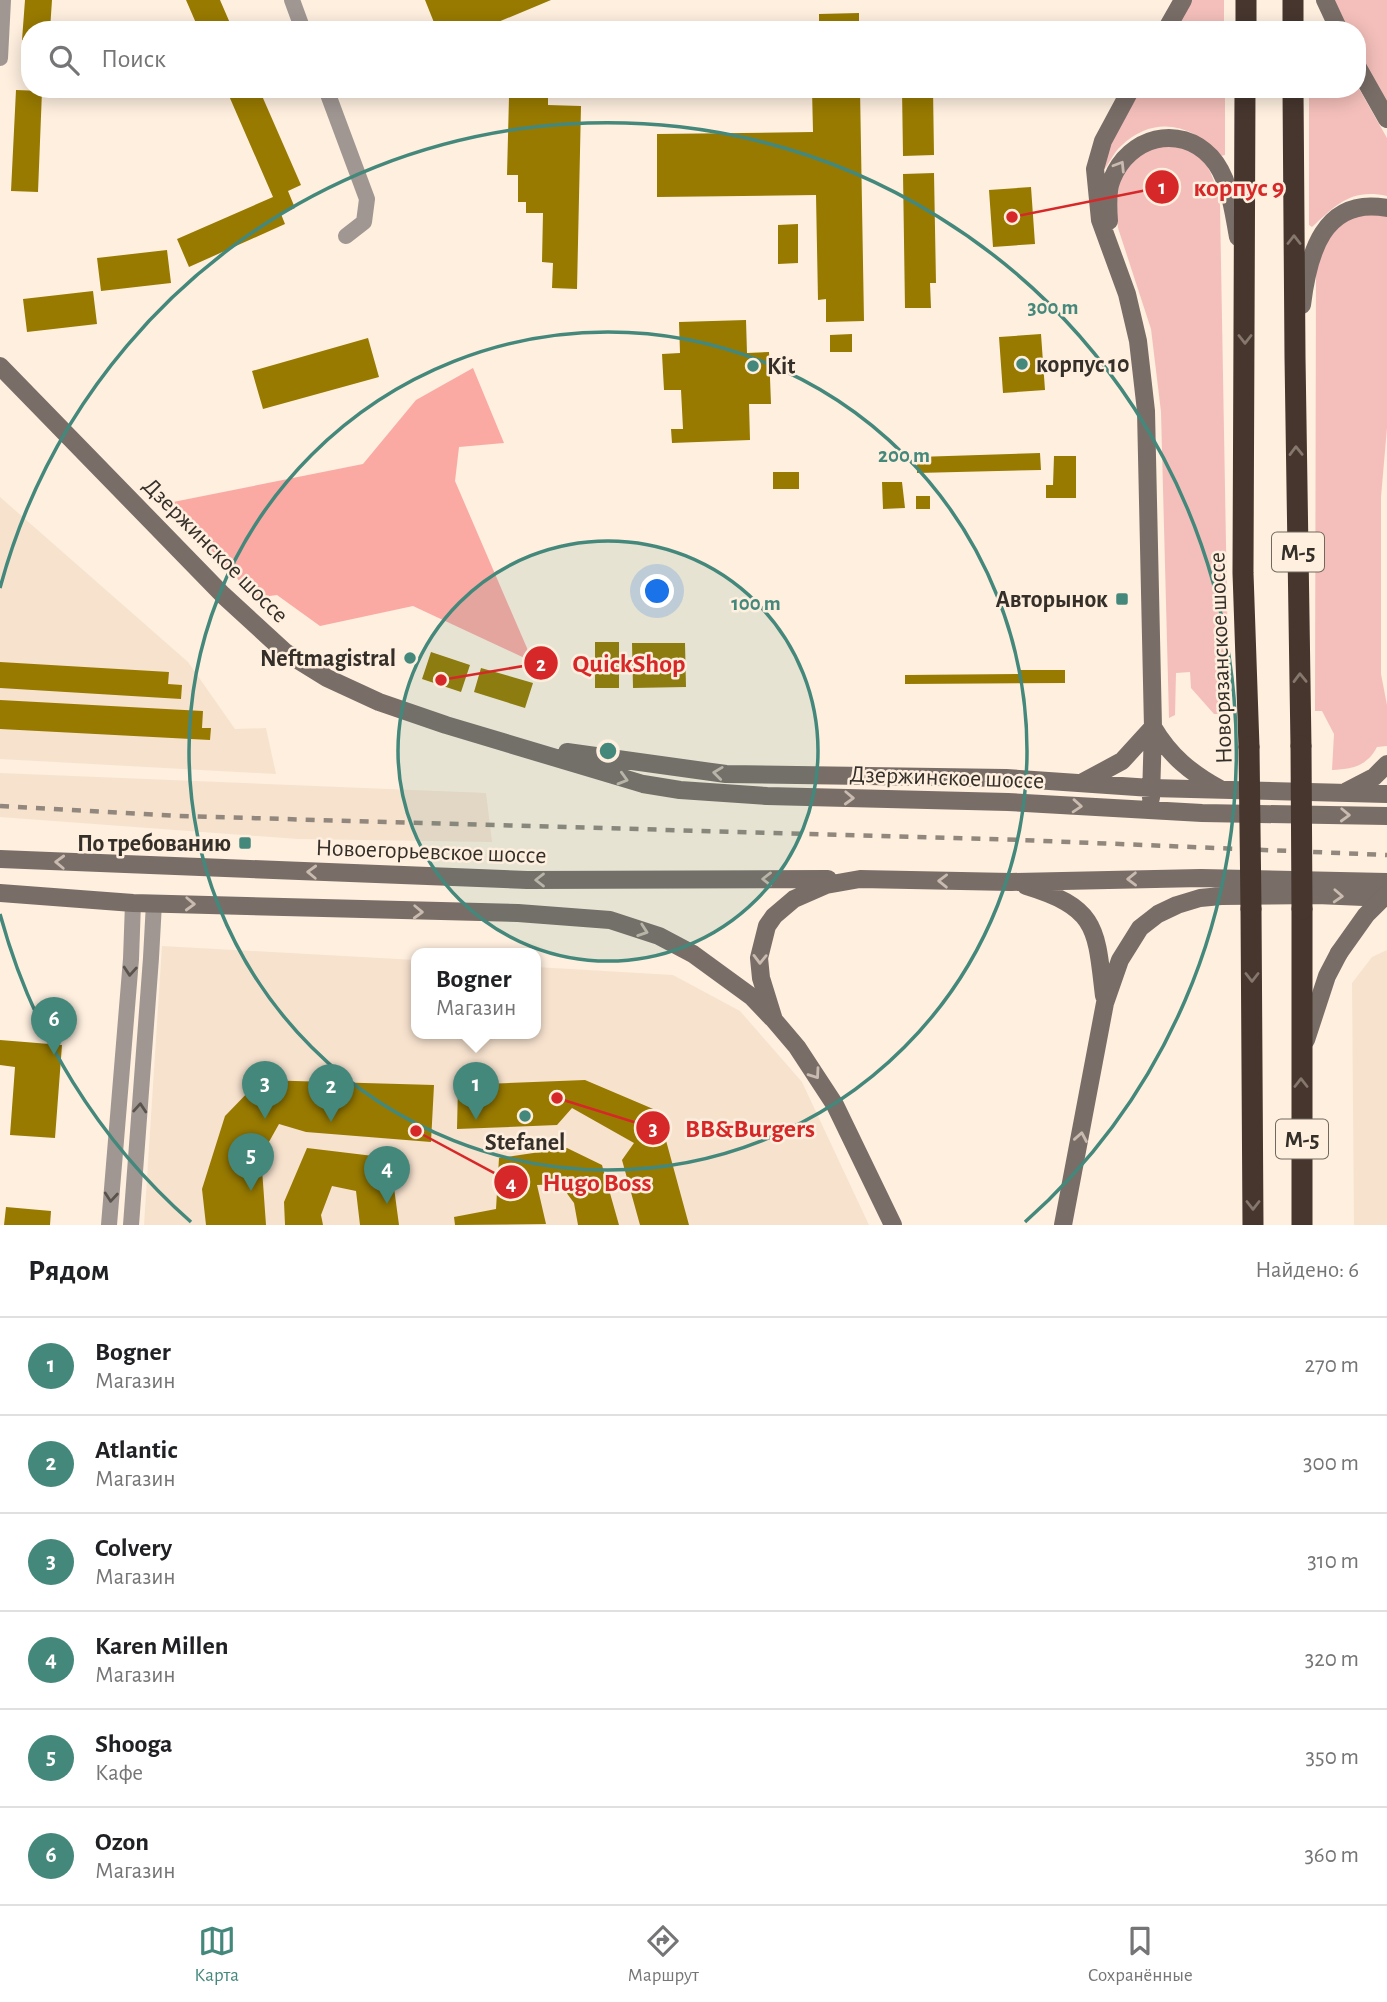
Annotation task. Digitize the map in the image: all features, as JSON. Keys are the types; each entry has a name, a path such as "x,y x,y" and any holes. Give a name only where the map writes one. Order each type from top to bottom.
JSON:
{"highway":[{"path":"1245,21 1246,0"},
{"path":"1293,0 1293,21"},
{"name":"Новорязанское шоссе","path":"1245,98 1243,573 1249,747 1253,1225"},
{"name":"М-5","path":"1293,98 1301,746 1302,1225"}],"main road":[{"path":"1171,21 1183,0"},
{"path":"1325,0 1335,21"},
{"path":"1366,82 1387,119"},
{"name":"М-5","path":"1126,98 1102,141 1095,169 1100,220 1127,295 1138,341 1146,411 1153,727 1151,788"},
{"name":"М-5","path":"1112,256 1108,209 1111,181 1120,163 1130,152 1155,138 1169,136 1185,139 1199,147 1212,159 1223,177 1245,271"},
{"name":"М-5","path":"1295,357 1304,285 1318,241 1336,217 1348,210 1372,205 1387,208"},
{"name":"Дзержинское шоссе","path":"0,366 223,596 285,652 327,678 379,702 446,725 643,784 691,792 1008,802 1151,811 1387,816"},
{"path":"1080,783 1122,761 1153,727 1183,765 1223,790"},
{"name":"Дзержинское шоссе","path":"512,743 726,774 1006,778 1151,788 1387,794"},
{"path":"1341,793 1367,781 1387,764"},
{"path":"767,775 760,778 755,787 767,796"},
{"path":"1151,788 1151,811"},
{"name":"Новоегорьевское шоссе","path":"0,859 527,880 860,879"},
{"path":"774,1020 758,958 767,926 783,907 807,892 827,885 860,879 1011,882 1201,878 1387,882"},
{"path":"1011,882 1064,900 1077,909 1095,934 1100,951 1105,1003 1065,1225"},
{"path":"0,893 133,903 518,913 610,919 659,936 694,954 743,990 797,1047 835,1105 893,1225"},
{"name":"М-5","path":"1105,1003 1114,974 1129,943 1140,928 1158,914 1177,905 1200,898 1221,896 1387,896"},
{"name":"М-5","path":"1301,1053 1327,976 1339,953 1366,915 1387,896"}],"street":[{"path":"0,58 3,0"},
{"path":"292,0 300,21"},
{"path":"329,98 367,199 364,222 346,236"},
{"path":"109,1225 131,959 133,903"},
{"path":"131,1225 154,903"}],"shaded area":[{"path":"1191,0 1224,0 1224,21 1179,21"},
{"path":"1333,0 1387,0 1387,105 1366,67 1366,21 1343,21"},
{"path":"1136,98 1225,98 1225,155 1221,156 1198,136 1186,130 1160,127 1134,136 1118,149 1102,172 1108,147"},
{"path":"1309,98 1364,98 1387,138 1387,196 1354,196 1337,205 1312,227 1309,225"},
{"path":"1153,146 1182,147 1198,155 1213,179 1220,205 1229,714 1214,714 1191,688 1190,672 1176,673 1175,715 1169,718 1161,412 1151,329 1118,228 1116,207 1120,179 1133,158"},
{"path":"1353,215 1387,215 1387,428 1381,497 1381,674 1387,705 1387,746 1377,747 1369,758 1359,765 1332,770 1334,734 1322,711 1315,711 1316,269 1328,237"},
{"path":"473,368 504,443 459,447 455,481 533,662 413,606 320,626 277,595 255,598 168,503 363,464 416,400"},
{"path":"0,497 188,662 235,729 266,728 276,774 0,759"},
{"path":"0,773 486,793 492,842 298,839 0,817"},
{"path":"162,946 411,960 411,1039 541,1039 541,967 673,975 740,1011 802,1082 869,1225 144,1225"},
{"path":"1387,950 1387,1225 1354,1225 1352,983 1372,957"}],"building":[{"path":"25,0 52,0 51,21 23,21"},
{"path":"186,0 220,0 229,21 195,21"},
{"path":"425,0 551,0 501,21 433,21"},
{"path":"859,13 859,21 819,21 819,14"},
{"path":"16,90 21,90 21,98 42,98 38,192 11,191"},
{"path":"230,98 263,98 301,185 288,191 295,208 281,214 285,224 189,267 177,239 273,197"},
{"path":"509,98 548,98 548,105 581,106 577,289 552,288 553,263 542,262 543,213 526,213 526,202 518,202 518,175 507,175"},
{"path":"812,98 860,98 864,321 826,322 826,299 818,300 816,195 657,197 657,134 813,132"},
{"path":"902,98 933,98 934,155 903,156"},
{"path":"934,173 936,283 930,283 931,308 905,308 903,174"},
{"path":"1031,187 1035,244 993,247 989,190"},
{"path":"798,224 798,263 778,264 778,225"},
{"path":"167,250 171,283 101,291 97,258"},
{"path":"93,291 97,324 27,332 23,299"},
{"path":"746,320 747,353 769,352 771,404 749,404 750,440 672,443 671,429 683,429 681,390 664,390 662,354 680,353 679,322"},
{"path":"852,334 852,352 830,352 830,335"},
{"name":"корпус 10","path":"1041,334 1045,390 1003,393 999,337"},
{"path":"368,338 379,377 263,409 252,371"},
{"path":"1040,453 1041,470 917,473 917,457"},
{"path":"1054,456 1076,456 1076,498 1046,498 1046,485 1053,485"},
{"path":"773,472 799,472 799,489 773,489"},
{"path":"882,482 902,482 905,508 883,509"},
{"path":"916,496 930,496 930,509 916,509"},
{"path":"595,642 619,642 619,688 595,688"},
{"path":"632,643 685,643 686,687 633,688"},
{"path":"431,652 470,665 461,692 422,679"},
{"path":"0,662 169,672 168,684 182,685 181,699 0,688"},
{"path":"481,668 533,683 525,708 474,692"},
{"path":"1019,670 1065,670 1065,683 905,684 905,675 1019,674"},
{"path":"0,700 203,711 202,728 211,728 210,740 0,729"},
{"path":"0,1040 62,1045 55,1138 10,1135 15,1067 0,1065"},
{"path":"260,1080 434,1085 431,1142 306,1132 279,1124 256,1165 262,1169 266,1225 206,1225 202,1189 225,1116"},
{"path":"585,1080 658,1111 689,1225 640,1225 622,1160 634,1143 572,1108 557,1125 457,1129 458,1085"},
{"path":"307,1148 390,1158 399,1225 360,1225 356,1191 332,1186 321,1215 323,1225 285,1225 284,1202"},
{"path":"567,1148 602,1165 619,1225 578,1225 574,1203 560,1184 537,1185 546,1224 455,1225 454,1217 496,1209 499,1158"},
{"path":"6,1207 51,1211 50,1225 4,1225"}],"railway":[{"path":"0,806 178,816 1021,840 1387,855"}],"place":[{"name":"корпус 9","path":"1012,217"},
{"name":"корпус 10","path":"1022,364"},
{"name":"Kit","path":"753,366"},
{"name":"Авторынок","path":"1122,599"},
{"name":"Neftmagistral","path":"410,658"},
{"name":"QuickShop","path":"441,680"},
{"name":"По требованию","path":"245,843"},
{"name":"Ozon","path":"54,1055"},
{"name":"BB&Burgers","path":"557,1098"},
{"name":"Stefanel","path":"525,1116"},
{"name":"Colvery","path":"265,1119"},
{"name":"Bogner","path":"476,1120"},
{"name":"Atlantic","path":"331,1122"},
{"name":"Hugo Boss","path":"416,1131"},
{"name":"Shooga","path":"251,1191"},
{"name":"Karen Millen","path":"387,1204"}]}
